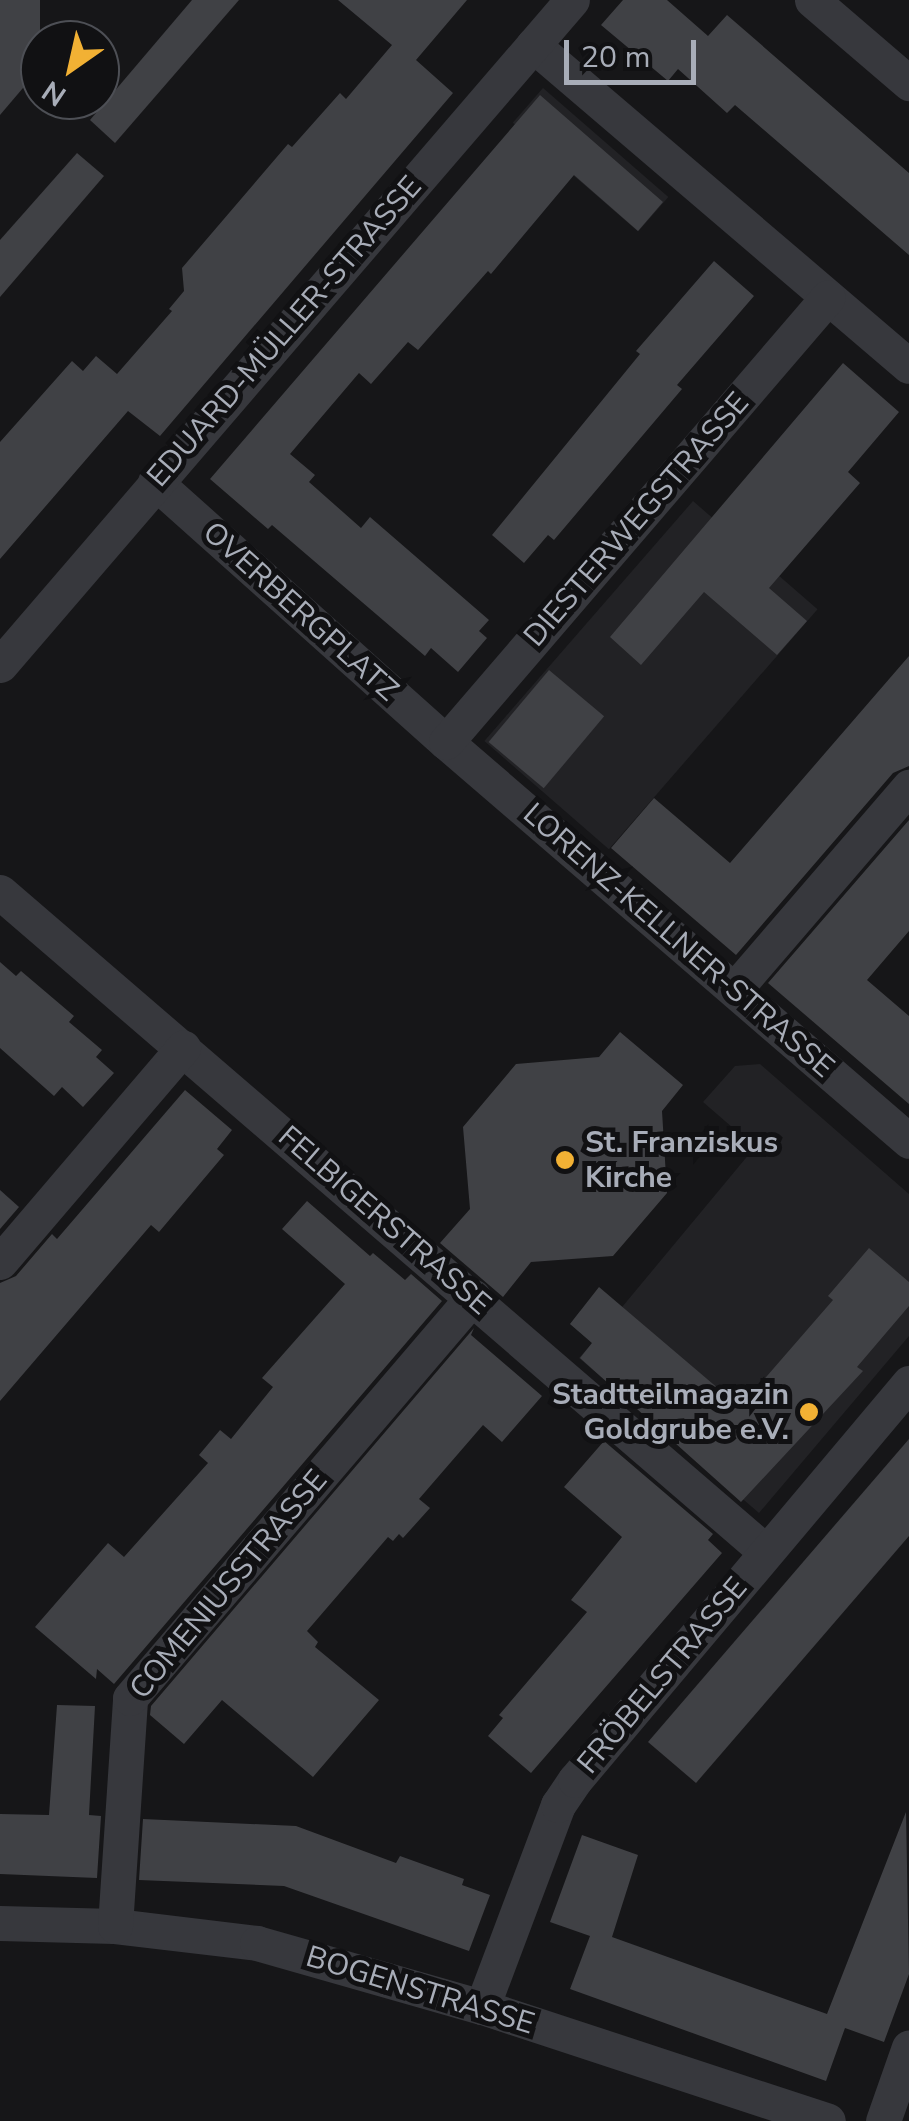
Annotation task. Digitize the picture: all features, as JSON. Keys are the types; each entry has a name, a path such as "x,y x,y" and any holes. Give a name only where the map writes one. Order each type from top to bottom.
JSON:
{"street":[{"name":"EDUARD-MÜLLER-STRASSE","path":"7,644 155,482 572,0"},
{"path":"812,0 909,83"},
{"path":"532,45 909,366"},
{"name":"DIESTERWEGSTRASSE","path":"446,742 828,297"},
{"name":"OVERBERGPLATZ","path":"155,482 446,742"},
{"name":"LORENZ-KELLNER-STRASSE","path":"446,742 909,1141"},
{"path":"734,989 909,787"},
{"name":"FELBIGERSTRASSE","path":"0,892 766,1552"},
{"path":"0,1262 183,1048"},
{"name":"COMENIUSSTRASSE","path":"115,1926 130,1698 473,1297"},
{"name":"FRÖBELSTRASSE","path":"482,2007 558,1805 909,1383"},
{"name":"BOGENSTRASSE","path":"0,1923 115,1926 257,1943 482,2007 828,2121"},
{"path":"883,2121 909,2047"}],"shaded area":[{"path":"543,88 668,197 638,232 513,123"},
{"path":"693,501 818,609 609,849 484,741"},
{"path":"760,1064 909,1194 909,1336 759,1513 579,1358 592,1343 570,1324 580,1311 603,1330 755,1147 703,1102 735,1066"}],"building":[{"path":"0,0 40,0 40,20 20,20 20,92 0,115"},
{"path":"192,0 239,0 115,143 90,120 120,120 120,85"},
{"path":"338,0 467,0 416,60 453,93 160,436 128,411 0,559 0,442 72,361 83,371 96,356 117,374 172,311 169,309 184,291 182,268 288,144 292,147 340,93 346,99 392,45"},
{"path":"623,0 667,0 708,36 727,15 909,173 909,255 735,105 727,113 678,69 668,81 601,25"},
{"path":"540,95 663,202 638,231 574,175 491,274 488,271 418,350 408,342 371,384 359,373 290,454 315,475 309,482 361,528 370,517 489,620 479,631 487,638 458,672 431,648 425,656 272,525 268,529 210,479"},
{"path":"77,153 104,176 0,297 0,240"},
{"path":"714,261 754,296 677,385 682,389 554,540 548,535 524,563 492,535 640,354 636,351"},
{"path":"843,363 899,412 848,472 860,483 769,588 807,621 777,655 704,592 641,665 610,637"},
{"path":"909,656 909,766 893,773 736,955 611,848 654,798 730,863"},
{"path":"549,670 604,716 544,788 489,742"},
{"path":"909,820 909,931 867,980 909,1016 909,1104 768,983"},
{"path":"0,962 16,976 21,971 74,1016 69,1022 102,1050 96,1057 114,1073 83,1107 62,1087 54,1096 0,1048"},
{"name":"St. Franziskus Kirche","path":"620,1032 683,1085 662,1111 667,1193 613,1256 531,1262 503,1297 440,1243 470,1209 463,1127 516,1064 599,1057"},
{"path":"185,1090 232,1130 217,1149 224,1155 159,1232 151,1225 0,1401 0,1283 16,1276 52,1234 57,1239"},
{"path":"0,1190 19,1207 0,1229"},
{"path":"307,1201 370,1256 373,1253 405,1280 411,1274 442,1301 114,1684 97,1669 96,1679 35,1627 108,1543 124,1557 208,1463 199,1455 220,1430 231,1439 273,1387 262,1378 345,1284 282,1229"},
{"path":"869,1248 909,1282 909,1306 857,1367 863,1371 741,1502 580,1358 592,1343 570,1324 599,1287 740,1407 833,1300 828,1296"},
{"path":"474,1328 471,1335 542,1396 502,1442 483,1425 419,1499 430,1508 403,1538 399,1534 393,1541 388,1537 307,1631 318,1642 315,1647 379,1700 313,1777 222,1700 184,1744 150,1715 151,1706"},
{"path":"909,1439 909,1536 696,1783 648,1742"},
{"path":"604,1441 713,1534 708,1540 722,1553 531,1773 488,1736 503,1718 499,1715 587,1612 571,1600 622,1537 564,1487"},
{"path":"57,1705 95,1706 89,1815 101,1816 97,1878 0,1874 0,1814 49,1815"},
{"path":"906,1812 909,1974 884,2042 845,2028 826,2081 570,1989 590,1936 550,1922 582,1835 638,1855 612,1937 827,2014"},
{"path":"143,1819 296,1826 396,1863 400,1856 464,1879 462,1885 490,1895 469,1951 284,1886 139,1880"}],"place":[{"name":"St. Franziskus Kirche","path":"565,1160"},
{"name":"Stadtteilmagazin Goldgrube e.V.","path":"809,1412"}]}
